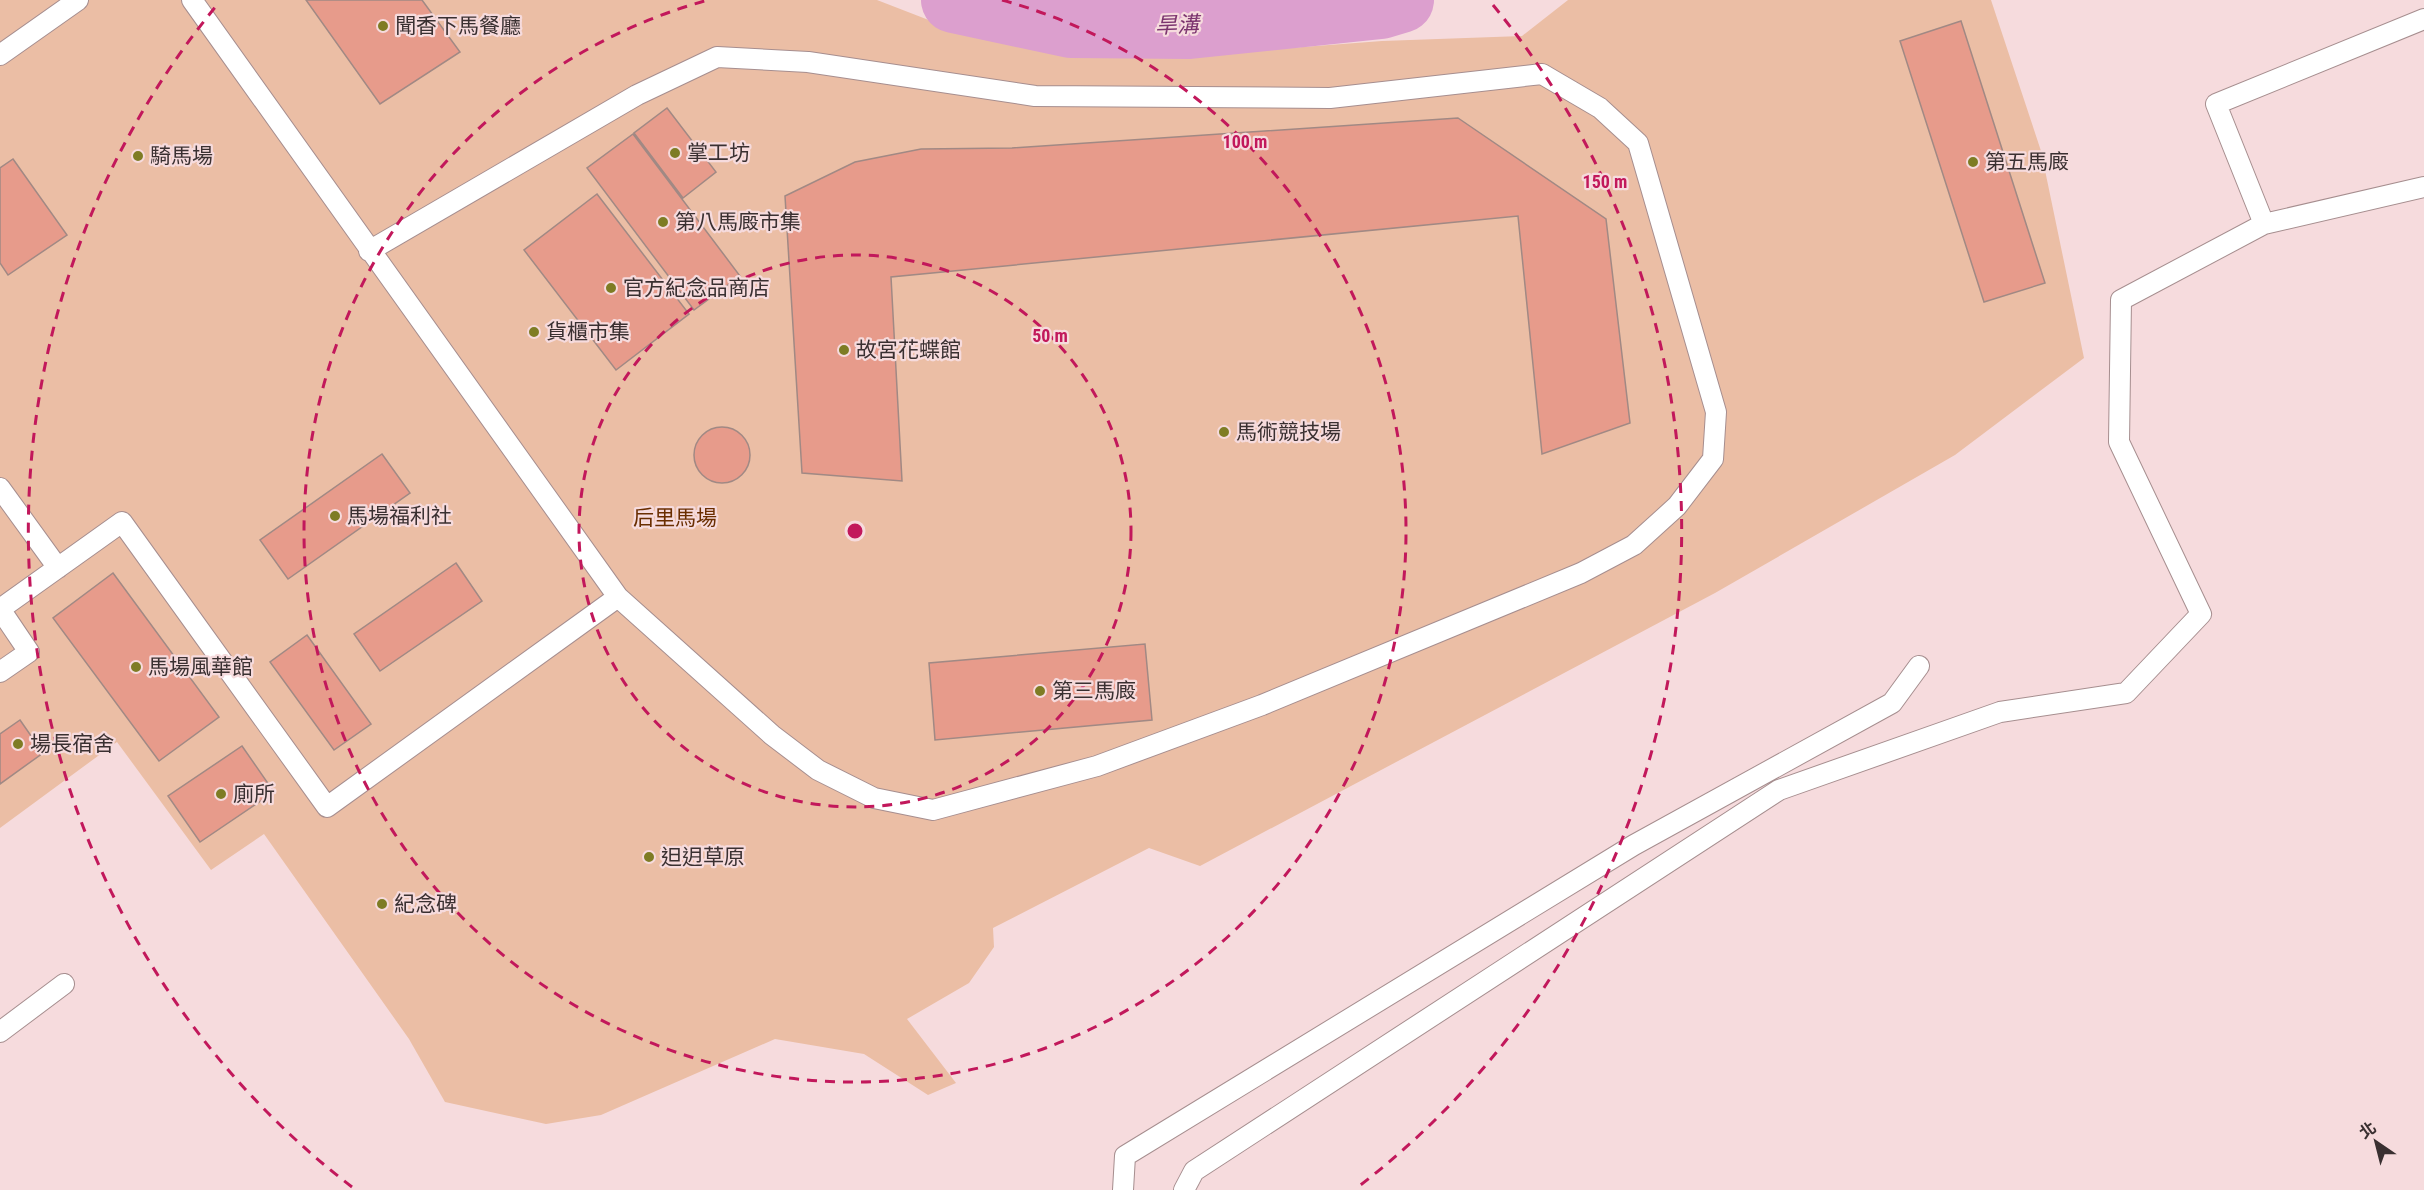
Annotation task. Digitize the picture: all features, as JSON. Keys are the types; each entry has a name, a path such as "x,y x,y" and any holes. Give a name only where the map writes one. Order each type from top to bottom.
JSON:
{"lane":[{"path":"0,55 78,0"},
{"path":"192,0 369,251 618,597 772,735 818,770 874,798 933,810 1097,766 1262,705 1581,573 1634,545 1677,506 1713,459 1716,412 1638,143 1600,108 1542,74 1330,98 1035,96 808,62 717,57 637,95 369,251"},
{"path":"2264,224 2216,104 2424,19"},
{"path":"1184,1190 1194,1171 1779,790 2000,712 2126,693 2201,614 2119,442 2121,300 2264,224 2424,187"},
{"path":"0,488 58,568"},
{"path":"0,672 29,652 0,609 122,522 327,807 618,597"},
{"path":"1123,1190 1125,1156 1634,845 1892,703 1919,666"},
{"path":"0,1032 64,984"}],"green space":[{"name":"后里馬場","path":"0,0 877,0 939,24 1051,45 1154,54 1262,50 1382,41 1522,36 1568,0 1991,0 2041,151 2084,358 1955,455 1715,593 1200,866 1149,848 993,928 994,947 969,983 907,1019 956,1083 928,1095 864,1054 775,1039 601,1115 546,1124 445,1102 409,1039 264,834 211,870 117,742 0,828"}],"building":[{"name":"聞香下馬餐廳","path":"306,0 422,0 460,52 380,104"},
{"name":"第五馬廄","path":"1961,21 2045,283 1984,302 1900,41"},
{"name":"掌工坊","path":"667,108 716,172 683,198 634,133"},
{"name":"故宮花蝶館","path":"1458,118 1606,219 1630,423 1542,454 1518,216 891,277 902,481 802,473 785,196 855,162 921,149 1012,148"},
{"name":"第八馬廄市集","path":"633,134 740,276 694,310 587,168"},
{"path":"13,159 67,235 8,275 0,263 0,168"},
{"name":"官方紀念品商店","path":"597,194 689,314 616,370 524,250"},
{"path":"722,427 733,429 742,435 748,444 750,455 748,466 742,475 733,481 722,483 711,481 702,475 696,466 694,455 696,444 702,435 711,429"},
{"name":"馬場福利社","path":"382,454 410,493 288,579 260,540"},
{"name":"馬場福利社","path":"456,563 482,601 380,671 354,634"},
{"name":"馬場風華館","path":"113,573 219,717 159,761 53,618"},
{"path":"307,635 371,724 334,750 270,662"},
{"name":"第三馬廄","path":"1145,644 1152,720 935,740 929,663"},
{"name":"場長宿舍","path":"20,720 43,753 0,784 0,734"},
{"name":"廁所","path":"242,746 274,792 200,842 168,796"}],"waterway":[{"name":"旱溝","path":"954,0 1071,25 1189,26 1381,6 1401,0"}],"place":[{"name":"聞香下馬餐廳","path":"383,26"},
{"name":"掌工坊","path":"675,153"},
{"name":"騎馬場","path":"138,156"},
{"name":"第五馬廄","path":"1973,162"},
{"name":"第八馬廄市集","path":"663,222"},
{"name":"官方紀念品商店","path":"611,288"},
{"name":"貨櫃市集","path":"534,332"},
{"name":"故宮花蝶館","path":"844,350"},
{"name":"馬術競技場","path":"1224,432"},
{"name":"馬場福利社","path":"335,516"},
{"name":"馬場風華館","path":"136,667"},
{"name":"第三馬廄","path":"1040,691"},
{"name":"場長宿舍","path":"18,744"},
{"name":"廁所","path":"221,794"},
{"name":"𨑨迌草原","path":"649,857"},
{"name":"紀念碑","path":"382,904"}]}
